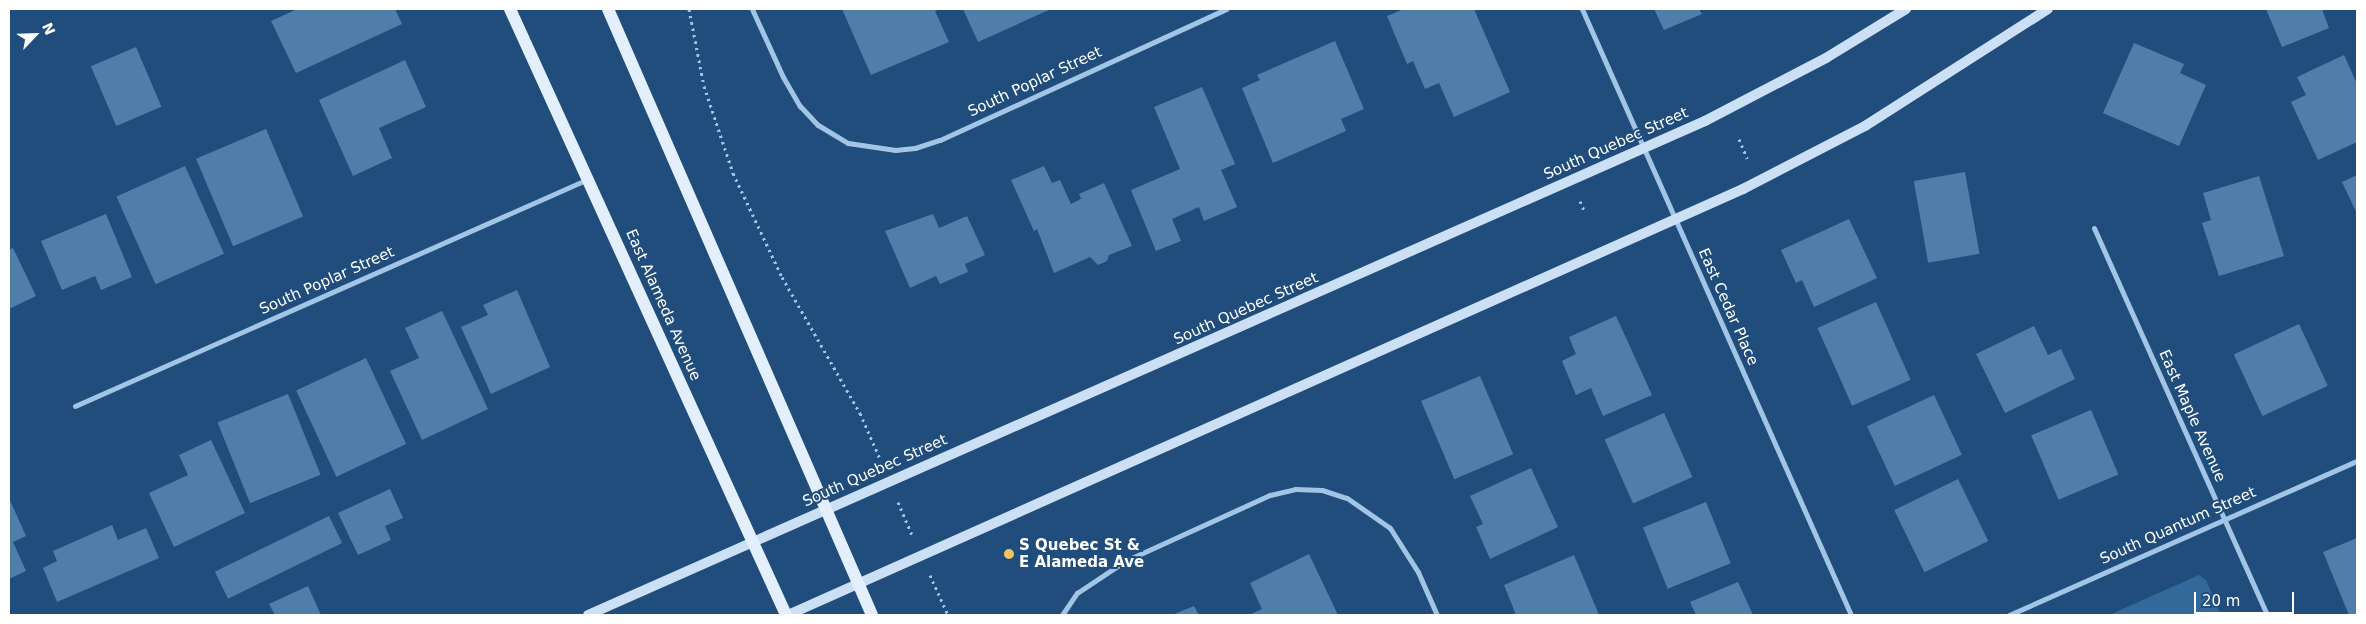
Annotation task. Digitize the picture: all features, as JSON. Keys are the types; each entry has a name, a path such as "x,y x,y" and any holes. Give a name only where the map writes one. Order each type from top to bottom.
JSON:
{"main road":[{"name":"East Alameda Avenue","path":"510,9 787,615"},
{"path":"608,9 824,510 872,615"},
{"name":"South Quebec Street","path":"588,615 1705,121 1783,81 1906,9"},
{"path":"787,615 1742,189 1865,126 2048,9"}],"street":[{"name":"South Poplar Street","path":"752,9 783,77 800,106 818,125 848,143 895,150 915,148 940,140 1226,9"},
{"name":"East Cedar Place","path":"1582,9 1851,615"},
{"name":"South Poplar Street","path":"75,406 588,179"},
{"name":"East Maple Avenue","path":"2094,228 2267,615"},
{"name":"South Quantum Street","path":"2009,615 2357,461"},
{"path":"1062,615 1077,593 1098,577 1270,495 1295,489 1322,490 1347,498 1370,512 1404,545 1437,615"}],"path":[{"path":"689,9 704,86 733,173 782,277 860,413 872,440"},
{"path":"1739,139 1747,158"},
{"path":"936,590 948,615"}],"shaded area":[{"path":"2199,575 2206,580 2221,615 2109,615"}],"building":[{"path":"297,9 395,9 402,24 296,73 271,21"},
{"path":"842,9 941,9 935,11 949,42 871,75"},
{"path":"963,9 1051,9 978,42"},
{"path":"1404,9 1474,9 1510,92 1454,117 1439,83 1425,89 1413,61 1407,64 1387,16"},
{"path":"1654,9 1699,9 1702,14 1664,30"},
{"path":"2266,9 2322,9 2329,28 2282,47"},
{"path":"1335,41 1364,109 1341,119 1346,131 1273,163 1242,88 1260,80 1257,75"},
{"path":"2134,43 2184,64 2180,73 2206,85 2179,146 2103,113"},
{"path":"136,47 161,107 116,126 91,66"},
{"path":"2344,55 2357,84 2357,142 2318,160 2291,102 2306,95 2297,77"},
{"path":"405,60 426,107 379,128 392,158 353,176 319,100"},
{"path":"1202,87 1235,164 1221,170 1237,207 1204,221 1199,207 1172,219 1181,241 1156,251 1131,190 1180,169 1154,107"},
{"path":"266,129 303,216 233,246 196,159"},
{"path":"185,166 224,254 156,284 116,197"},
{"path":"1044,166 1052,183 1060,180 1071,204 1081,199 1079,194 1104,183 1132,246 1109,255 1107,261 1098,265 1090,257 1054,273 1037,229 1034,231 1011,180"},
{"path":"1965,172 1979,254 1928,263 1914,181"},
{"path":"2357,175 2357,214 2342,182"},
{"path":"2259,176 2284,256 2219,276 2202,223 2211,220 2203,193"},
{"path":"106,214 132,277 101,290 95,276 62,290 41,241"},
{"path":"933,214 939,228 967,216 985,255 965,264 968,272 940,284 936,276 910,288 885,231"},
{"path":"1849,219 1877,278 1814,307 1802,280 1796,283 1781,250"},
{"path":"13,248 36,296 9,309 9,250"},
{"path":"517,290 550,367 491,394 461,327 488,315 483,305"},
{"path":"1876,302 1911,380 1852,406 1818,328"},
{"path":"442,311 488,409 422,440 390,371 419,358 405,328"},
{"path":"1616,316 1652,395 1603,416 1591,388 1576,395 1562,361 1576,354 1569,337"},
{"path":"2299,324 2328,386 2262,416 2234,354"},
{"path":"2034,326 2048,355 2061,349 2075,379 2005,413 1976,354"},
{"path":"366,358 406,444 336,477 296,391"},
{"path":"1480,376 1513,454 1454,479 1421,401"},
{"path":"288,394 321,475 250,503 218,422"},
{"path":"1934,395 1962,455 1895,486 1867,426"},
{"path":"2091,410 2118,474 2059,500 2031,435"},
{"path":"1664,413 1692,477 1633,503 1605,439"},
{"path":"211,440 245,513 174,547 149,493 188,475 179,455"},
{"path":"1531,468 1558,527 1490,559 1476,527 1483,524 1470,496"},
{"path":"1958,479 1988,541 1924,572 1894,510"},
{"path":"390,489 403,518 385,526 391,540 358,555 338,513"},
{"path":"9,498 26,536 13,542 26,571 9,579"},
{"path":"1706,502 1731,563 1668,589 1643,527"},
{"path":"329,516 342,543 228,599 215,572"},
{"path":"112,525 118,540 146,528 159,558 57,602 43,568 57,561 53,551"},
{"path":"2357,538 2357,614 2349,615 2323,552"},
{"path":"1309,554 1338,615 1249,615 1262,609 1250,583"},
{"path":"1574,555 1599,615 1516,615 1504,585"},
{"path":"1738,582 1753,615 1696,615 1690,602"},
{"path":"308,586 321,615 275,615 269,604"},
{"path":"1194,606 1199,615 1172,615"}],"place":[{"name":"S Quebec St & E Alameda Ave","path":"1009,554"}]}
